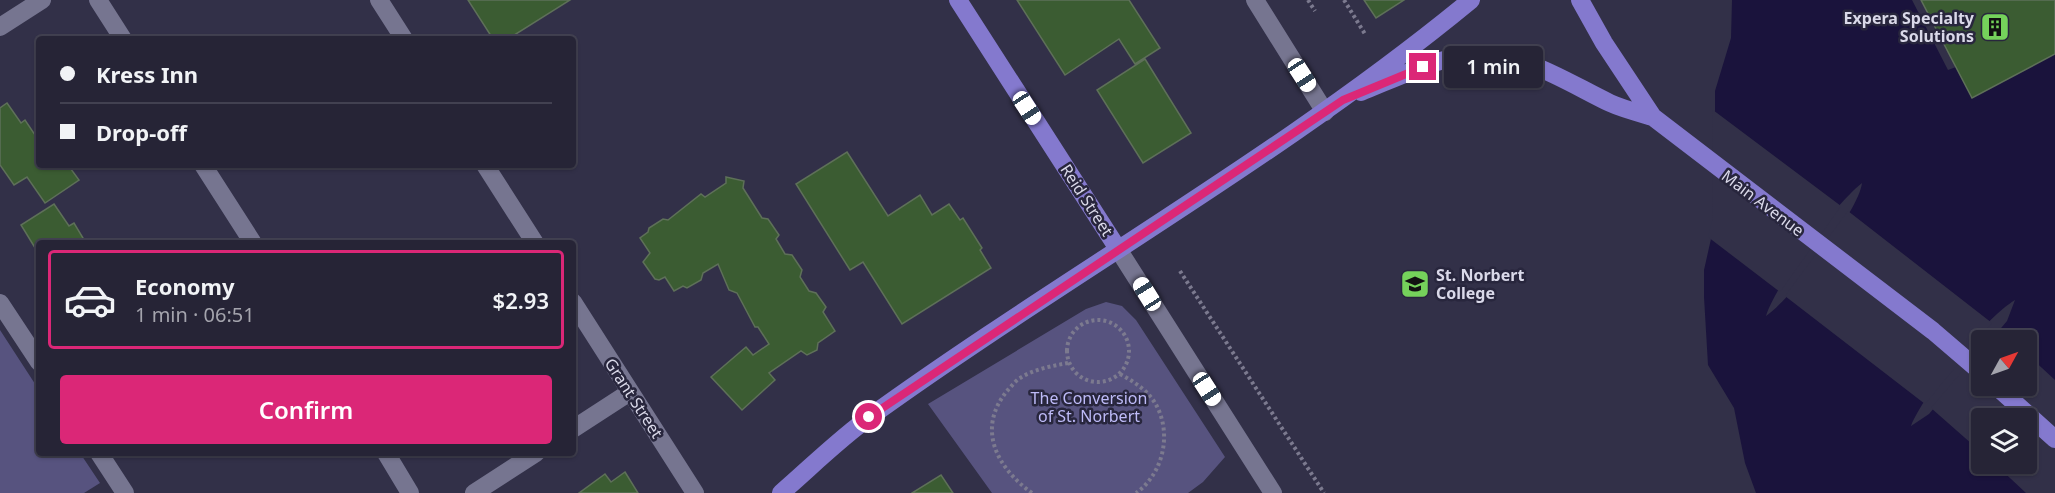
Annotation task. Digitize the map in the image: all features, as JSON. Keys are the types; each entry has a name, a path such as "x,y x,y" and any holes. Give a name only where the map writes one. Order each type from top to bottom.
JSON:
{"main road":[{"name":"Reid Street","path":"958,0 1118,249"},
{"path":"781,493 869,417 1343,100 1471,0"},
{"name":"Main Avenue","path":"1580,0 1653,117 1933,331 1971,364"},
{"path":"1343,100 1423,67 1461,56 1490,54 1527,63 1612,104 1653,117"},
{"path":"2007,396 2055,439"}],"street":[{"path":"0,27 42,0"},
{"path":"98,0 121,36"},
{"path":"379,0 402,36"},
{"path":"1255,0 1325,112"},
{"path":"205,168 252,240"},
{"path":"487,168 533,240"},
{"name":"Reid Street","path":"1118,249 1273,493"},
{"path":"0,303 36,357"},
{"name":"Grant Street","path":"576,307 695,493"},
{"path":"576,427 630,392"},
{"path":"101,456 125,493"},
{"path":"388,456 410,493"},
{"path":"474,493 531,456"}],"path":[{"path":"1308,0 1315,11"},
{"path":"1344,0 1365,34"},
{"path":"1180,271 1324,493"},
{"path":"1106,321 1115,325 1127,339 1129,357 1120,374 1112,379 1095,383 1079,377 1068,363 1066,353 1071,334 1086,322 1106,321"},
{"path":"1032,493 1018,483 1003,462 991,438 992,420 999,401 1018,378 1043,368 1068,363"},
{"path":"1120,374 1135,383 1150,397 1161,415 1165,435 1162,456 1155,474 1136,493"}],"green space":[{"name":"The Conversion of St. Norbert","path":"1106,302 1122,306 1136,320 1225,457 1203,482 1188,493 992,493 928,404 1086,309"},
{"path":"0,330 36,385 36,456 82,456 100,483 84,493 0,493"}],"shaded area":[{"path":"1732,0 1912,0 1948,70 1956,67 1972,98 2055,54 2055,493 1756,493 1745,463 1734,408 1708,365 1704,270 1715,221 1715,91 1731,38","holes":["1862,183 1858,196 1822,254 1791,292 1766,316 1781,285 1808,245 1837,208"]}],"pier":[{"path":"1713,110 1841,206 1780,292 1708,237 1712,221"},
{"path":"1848,211 1992,323 1986,330 1971,330 1971,348 1925,404 1785,296"},
{"path":"1971,361 1971,396 2037,396 2037,363 2055,380 2055,493 2026,493 2006,474 2037,474 2037,408 1971,408 1971,443 1931,408"}],"building":[{"path":"468,0 570,0 513,36 491,36"},
{"path":"1017,0 1129,0 1160,48 1135,64 1119,39 1065,75"},
{"path":"1364,0 1404,0 1376,18"},
{"name":"Expera Specialty Solutions","path":"1921,0 2055,0 2055,54 1972,98"},
{"path":"1145,59 1191,133 1143,163 1097,90"},
{"path":"7,103 21,123 25,120 36,134 36,168 70,168 79,180 45,203 27,177 14,185 0,165 0,108"},
{"path":"847,152 888,216 920,195 932,215 949,204 960,220 963,218 982,248 980,250 991,268 902,324 863,262 850,270 796,184"},
{"path":"726,177 744,181 743,188 762,218 768,219 779,235 776,239 785,254 792,255 802,270 800,277 809,291 816,293 826,307 823,312 835,331 818,343 817,350 807,355 801,351 769,373 775,380 742,410 711,377 746,347 753,355 769,344 758,327 755,327 737,293 729,290 718,264 703,273 701,280 687,288 683,286 674,291 665,277 655,279 643,262 650,253 640,238 648,232 649,228 663,219 668,220 701,194 705,197 726,183"},
{"path":"54,204 69,226 74,223 84,240 36,240 36,249 21,225"},
{"path":"625,472 638,493 579,493 605,474 611,482"},
{"path":"941,475 953,493 912,493"}],"place":[{"name":"Expera Specialty Solutions","path":"1995,27"},
{"name":"St. Norbert College","path":"1415,284"}],"route":[{"path":"869,417 1084,270 1343,100 1423,67"}]}
